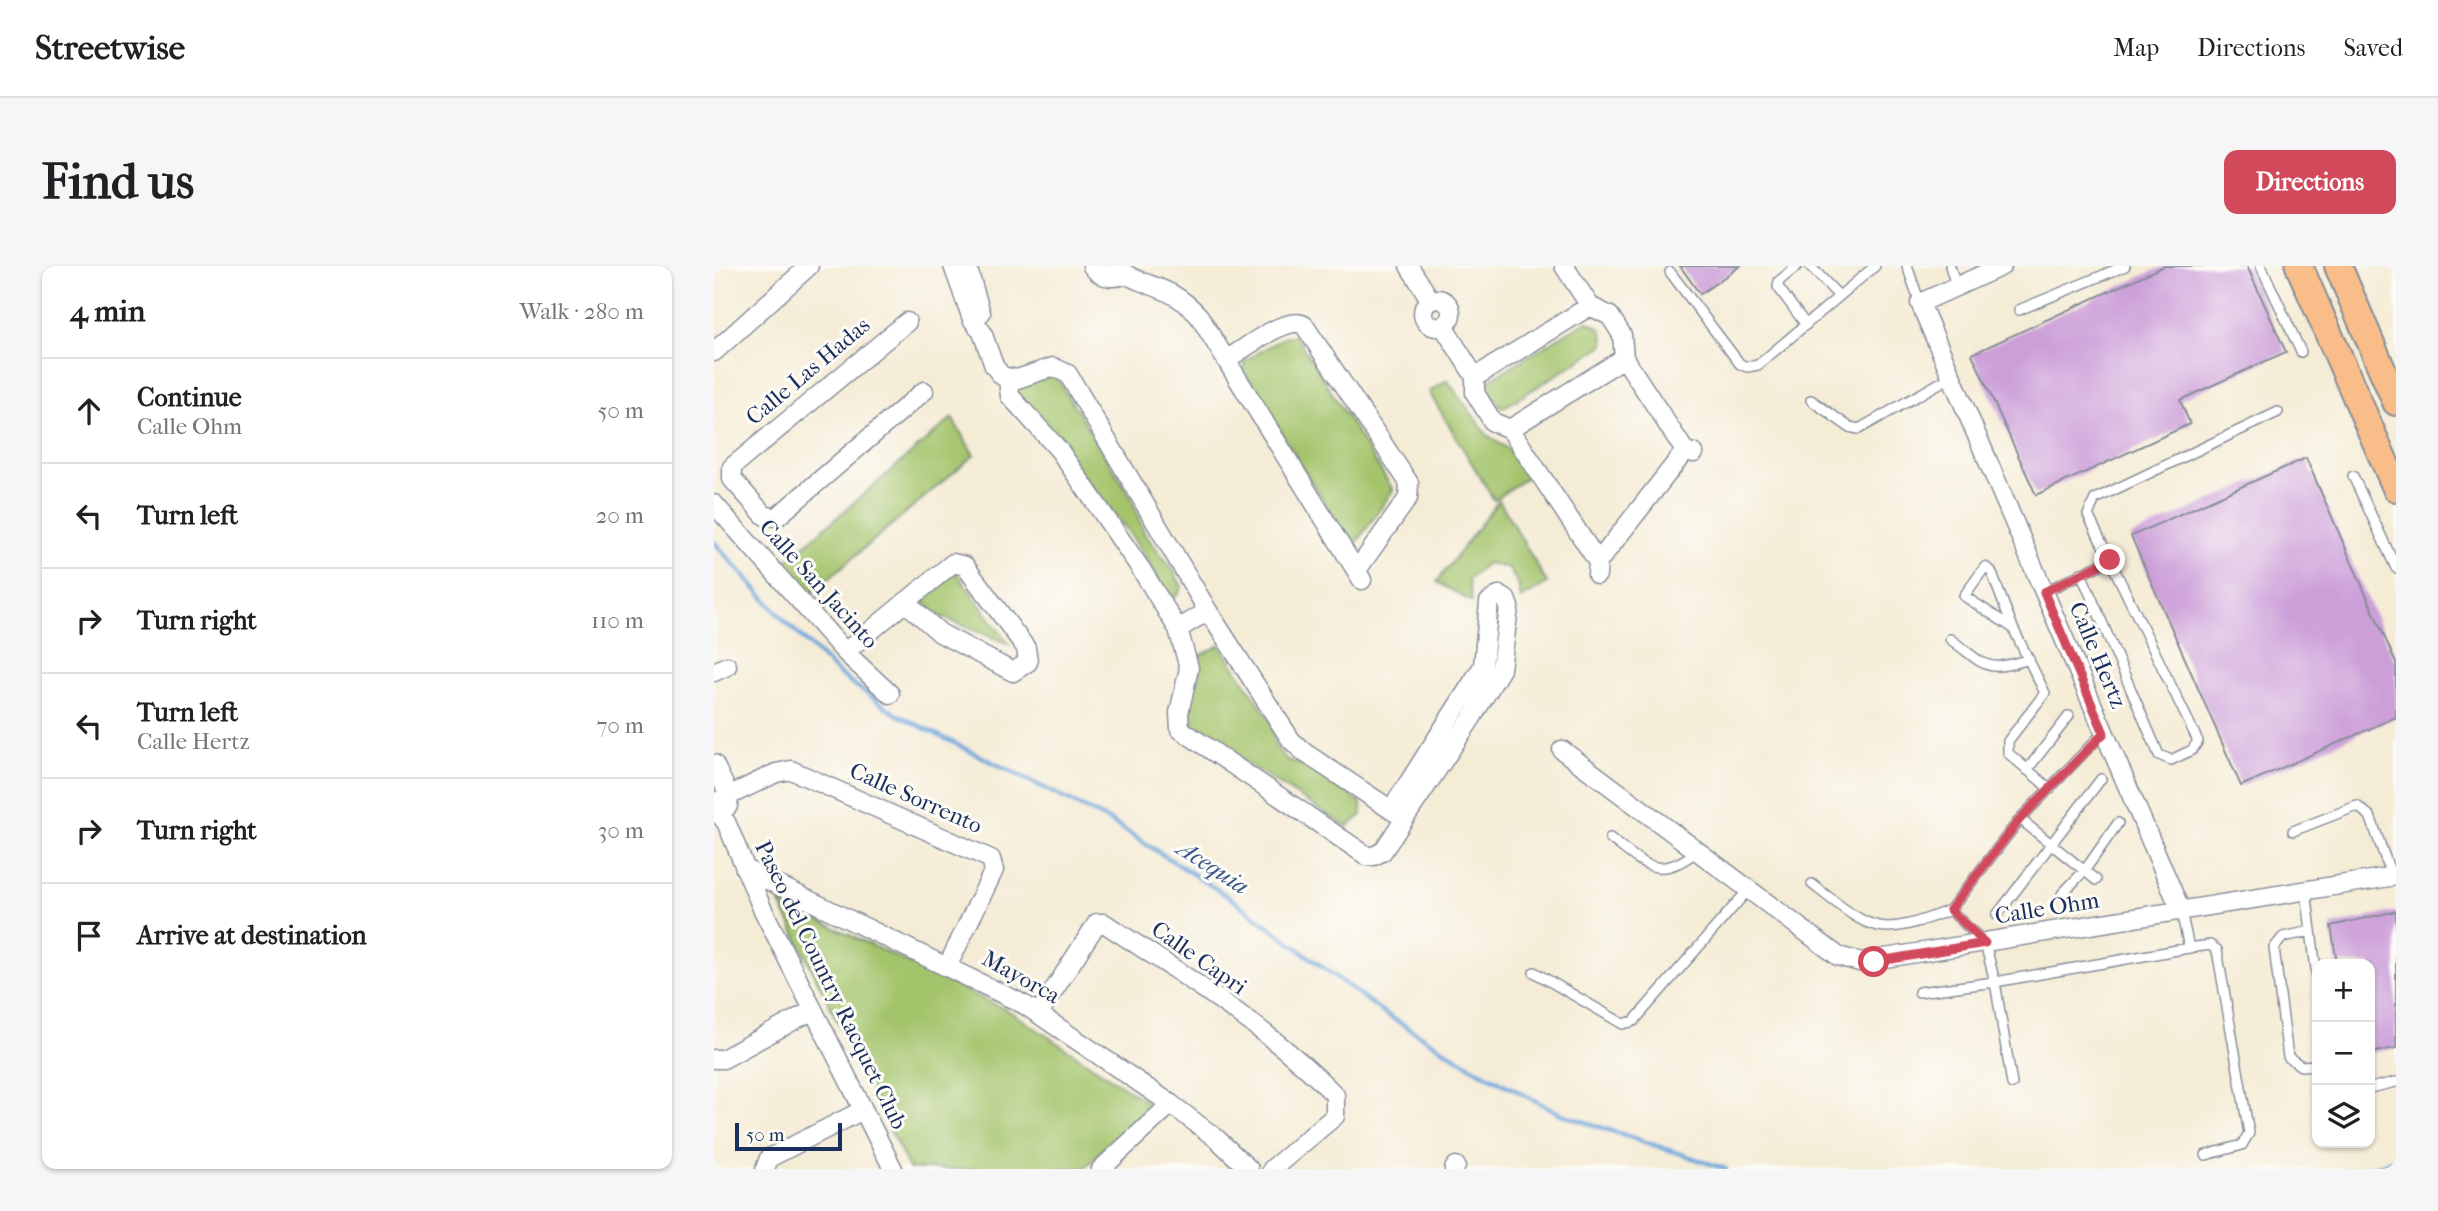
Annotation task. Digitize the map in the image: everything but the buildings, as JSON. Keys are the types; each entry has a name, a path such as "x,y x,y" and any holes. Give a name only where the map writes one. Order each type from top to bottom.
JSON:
{"main road":[{"path":"2299,266 2396,488"},
{"path":"2338,266 2396,402"}],"street":[{"path":"714,352 809,266"},
{"path":"953,266 983,318 982,332 994,366 1008,379 1010,396 1059,450 1141,569 1178,629 1189,668 1178,713 1184,734 1367,856 1374,856 1383,851 1397,814 1463,714 1501,669 1509,607 1503,596 1495,596 1487,607 1483,666 1463,714"},
{"path":"967,266 970,296"},
{"path":"1092,266 1098,273 1110,278 1120,271 1159,286 1184,300 1199,316 1226,360 1359,575 1408,498 1409,483 1304,325 1298,322 1286,323 1226,360"},
{"path":"1409,266 1431,301 1443,300 1451,309 1450,320 1443,326 1475,377 1475,393 1493,422 1510,429 1597,568 1689,452 1624,358 1622,335 1610,317 1590,306 1564,266"},
{"path":"1920,303 2002,266"},
{"name":"Calle Hertz","path":"1920,303 2181,911"},
{"path":"1475,377 1590,306"},
{"name":"Calle Las Hadas","path":"744,492 732,480 733,467 907,322"},
{"path":"1510,429 1624,358"},
{"path":"1008,379 1053,367 1068,374 1208,611 1291,740 1305,753 1397,814"},
{"path":"718,508 744,492 765,516 777,517 923,391"},
{"name":"Calle San Jacinto","path":"718,508 845,652 890,694"},
{"path":"845,652 905,601 953,563 960,563 1026,648 1028,662 1013,672 940,633 905,601"},
{"path":"1178,629 1208,611"},
{"name":"Calle Ohm","path":"1562,750 1838,956 1850,960 1874,962 2394,876"},
{"path":"714,764 722,799"},
{"name":"Calle Sorrento","path":"722,799 784,770 798,771 991,859 994,870 948,964"},
{"name":"Paseo del Country Racquet Club","path":"722,799 720,815 893,1169"},
{"name":"Mayorca","path":"745,869 948,964 1039,1013 1171,1104 1217,1139 1249,1169"},
{"name":"Calle Capri","path":"1039,1013 1094,926 1104,923 1184,975 1284,1049 1335,1095 1335,1116 1272,1169"},
{"path":"714,1059 723,1059 813,1010"},
{"path":"1101,1169 1171,1104"},
{"path":"765,1169 769,1158 863,1110"}],"lane":[{"path":"1797,266 1779,281 1778,287 1806,325"},
{"path":"1810,266 1839,296"},
{"path":"1670,272 1740,364 1747,367 1758,365 1875,266"},
{"path":"1907,266 1920,303"},
{"path":"1950,266 1956,286"},
{"path":"2019,310 2125,266"},
{"path":"2261,266 2301,352"},
{"path":"1811,400 1849,427 1859,429 1952,376"},
{"path":"2081,573 2159,755 2171,760 2192,750 2198,741 2088,515 2095,499 2277,412"},
{"path":"2353,476 2396,568"},
{"path":"2044,592 2110,560"},
{"path":"2013,628 1964,596 1986,567 1991,571 2013,628 2045,693 2006,747 2008,753 2050,789"},
{"path":"1950,639 1991,667 1999,669 2029,659"},
{"path":"2027,769 2069,716"},
{"path":"1812,884 1850,914 1891,929 1950,910 2020,819 2104,733"},
{"path":"1997,915 2101,779"},
{"path":"2293,831 2357,806 2370,816 2394,876"},
{"path":"2020,819 2096,880"},
{"path":"2062,894 2085,870 2118,823"},
{"path":"1610,838 1641,862 1657,869 1683,863 1697,851"},
{"path":"1534,972 1623,1024 1628,1024 1634,1021 1749,890"},
{"path":"2306,891 2315,959"},
{"path":"1950,910 1985,943 1995,982 2012,1084"},
{"path":"2181,911 2189,948"},
{"path":"2311,931 2283,937 2274,948 2288,1057 2301,1066 2312,1065"},
{"path":"1919,992 1995,982 2210,945 2217,950 2249,1133 2242,1145 2206,1155"},
{"path":"2375,1087 2396,1082"}],"green space":[{"path":"1586,321 1600,329 1604,345 1503,408 1484,387 1492,378"},
{"path":"1286,336 1296,336 1393,490 1357,542 1348,542 1244,371 1245,361"},
{"path":"1053,372 1131,497 1144,533 1172,568 1182,587 1177,596 1165,594 1158,577 1127,530 1014,392 1022,385"},
{"path":"1447,380 1487,435 1509,450 1527,477 1494,500 1429,392"},
{"path":"952,418 974,455 810,594 783,564"},
{"path":"1499,500 1547,583 1521,599 1518,583 1508,568 1487,563 1468,580 1472,602 1437,582"},
{"path":"955,571 1009,644 937,615 922,601"},
{"path":"1220,645 1271,721 1275,747 1287,760 1306,765 1361,803 1362,815 1347,827 1196,731 1187,715 1199,677 1199,656"},
{"path":"779,901 1011,1012 1151,1105 1083,1169 909,1169"}],"waterway":[{"name":"Acequia","path":"714,542 781,617 839,674 896,714 1110,821 1232,899 1384,1013 1477,1070 1561,1114 1726,1169"},
{"name":"Acequia","path":"2370,1169 2396,1158"}],"route":[{"path":"1874,962 1985,943 1950,910 2020,819 2073,768 2104,733 2044,592 2110,560"}]}
